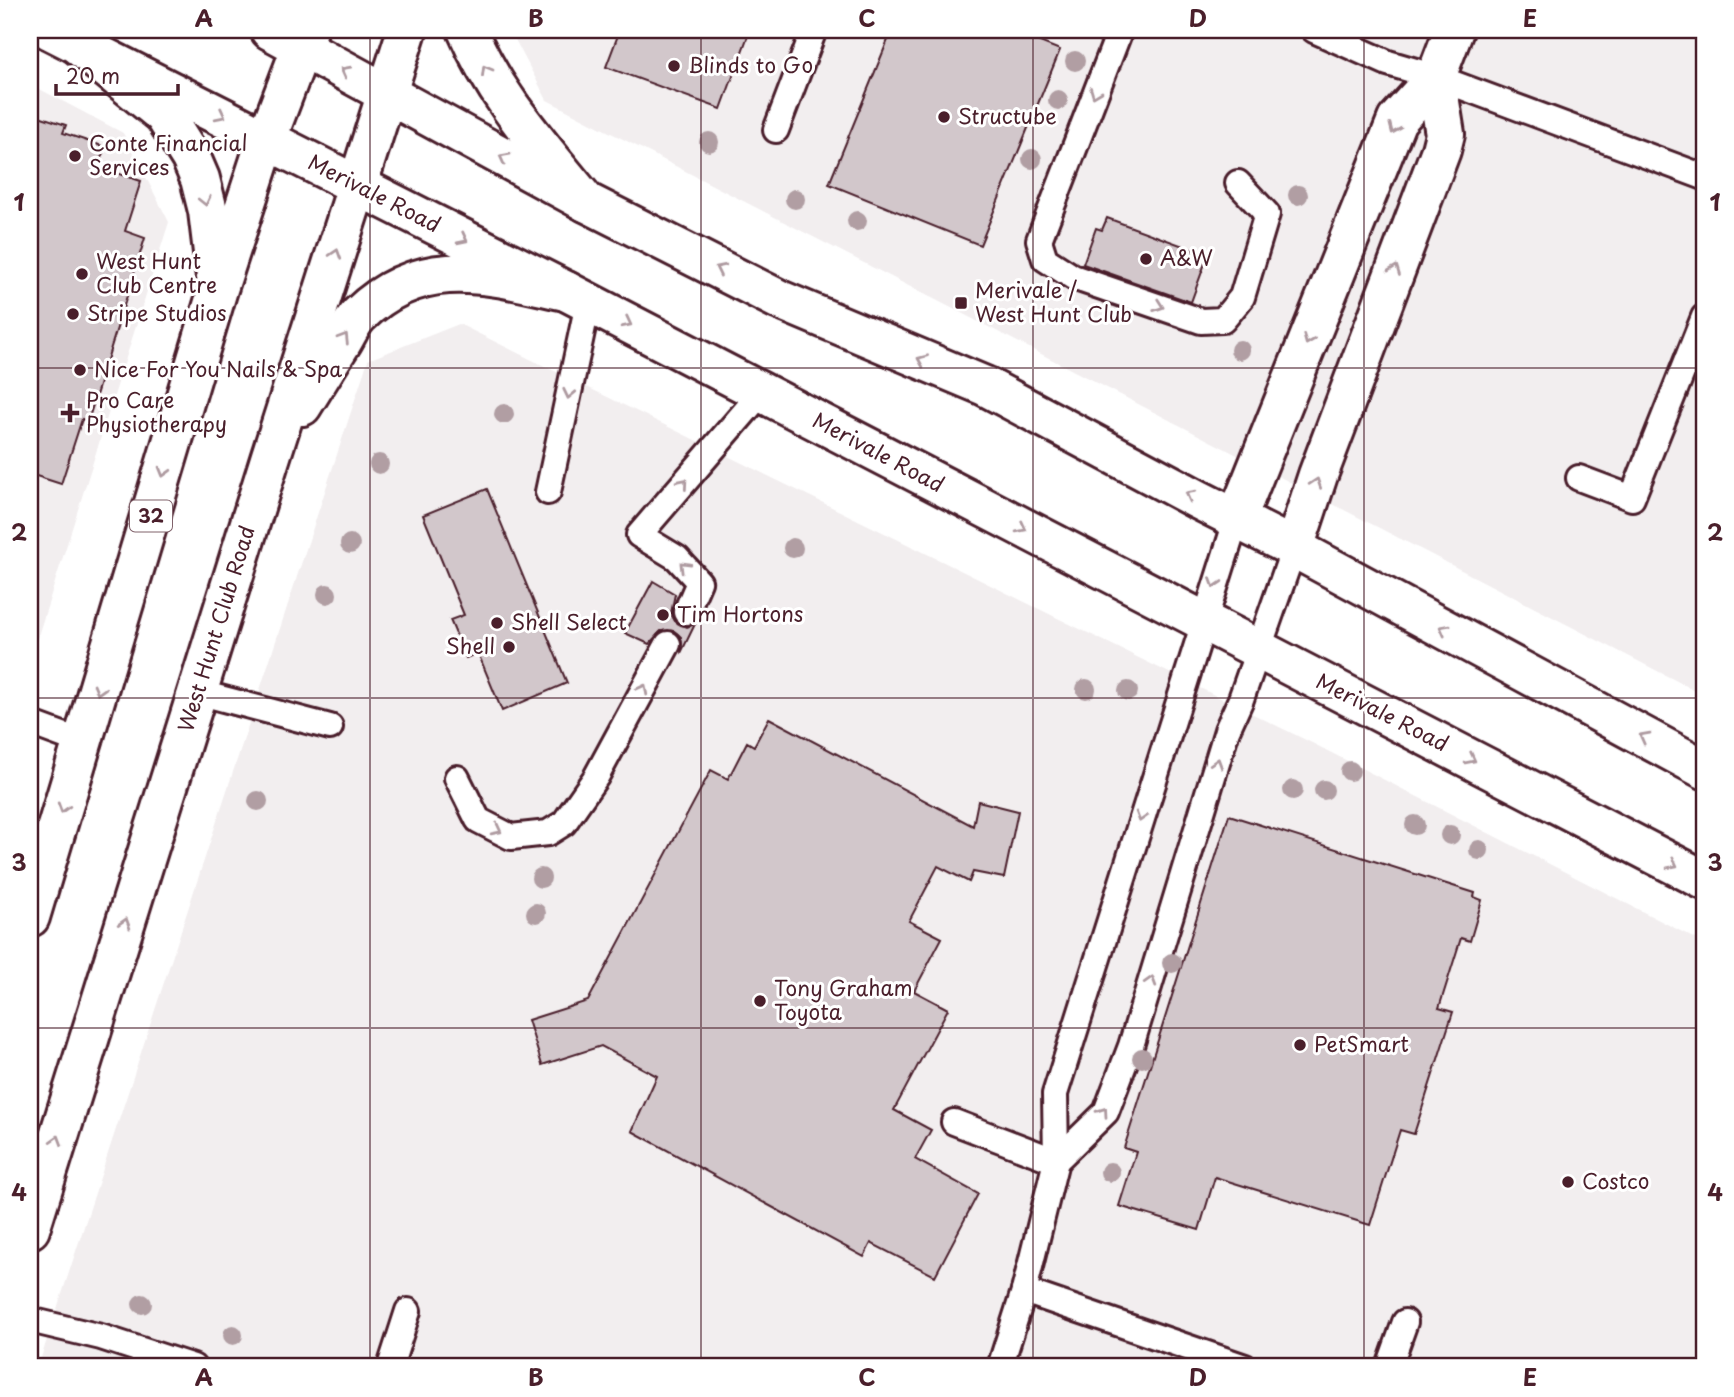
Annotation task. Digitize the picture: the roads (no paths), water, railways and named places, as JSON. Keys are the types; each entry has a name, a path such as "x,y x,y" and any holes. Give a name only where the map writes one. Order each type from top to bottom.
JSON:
{"main road":[{"name":"West Hunt Club Road","path":"30,1228 270,459 408,30"},
{"path":"467,30 482,64 505,101 586,202"},
{"path":"1237,518 1397,120 1436,76 1454,30"},
{"path":"61,35 164,115 191,158 200,179 208,211 218,289"},
{"name":"Merivale Road","path":"61,35 1163,598 1202,621 1704,880"},
{"path":"293,36 388,94 586,202 780,300 985,386 1294,548 1704,769"},
{"name":"32","path":"30,917 218,289 267,138 293,36"},
{"path":"1294,548 1318,475 1441,150 1445,134 1436,76"},
{"path":"270,459 358,316 414,279 452,272 485,274 577,297"}],"lane":[{"path":"776,130 814,30"},
{"path":"1120,30 1039,240 1045,259 1073,277 1201,321 1223,320 1242,297 1267,214 1238,183"},
{"path":"1318,31 1388,63 1436,76 1704,177"},
{"path":"548,492 577,297"},
{"path":"1579,478 1632,498 1704,317"},
{"path":"686,612 699,582 677,558 639,535 762,392"},
{"path":"1000,1367 1024,1291 1056,1161 1055,1094 1202,621 1237,518"},
{"path":"1056,1161 1106,1112 1131,1046 1227,730 1241,699 1294,548"},
{"path":"457,778 478,820 511,837 548,833 564,823 596,777 668,643"},
{"path":"197,692 330,727"},
{"path":"30,723 84,743"},
{"path":"954,1122 1056,1161"},
{"path":"1024,1291 1245,1367"},
{"path":"390,1367 408,1311"},
{"path":"30,1321 102,1337 193,1367"},
{"path":"1390,1367 1405,1322"}],"place":[{"name":"Blinds to Go","path":"674,66"},
{"name":"Structube","path":"944,117"},
{"name":"Conte Financial Services","path":"75,156"},
{"name":"A&W","path":"1146,259"},
{"name":"West Hunt Club Centre","path":"82,274"},
{"name":"Merivale / West Hunt Club","path":"961,303"},
{"name":"Stripe Studios","path":"73,314"},
{"name":"Nice For You Nails & Spa","path":"80,370"},
{"name":"Pro Care Physiotherapy","path":"70,413"},
{"name":"Tim Hortons","path":"663,615"},
{"name":"Shell Select","path":"497,623"},
{"name":"Shell","path":"509,647"},
{"name":"Tony Graham Toyota","path":"760,1001"},
{"name":"PetSmart","path":"1300,1045"},
{"name":"Costco","path":"1568,1182"}]}
